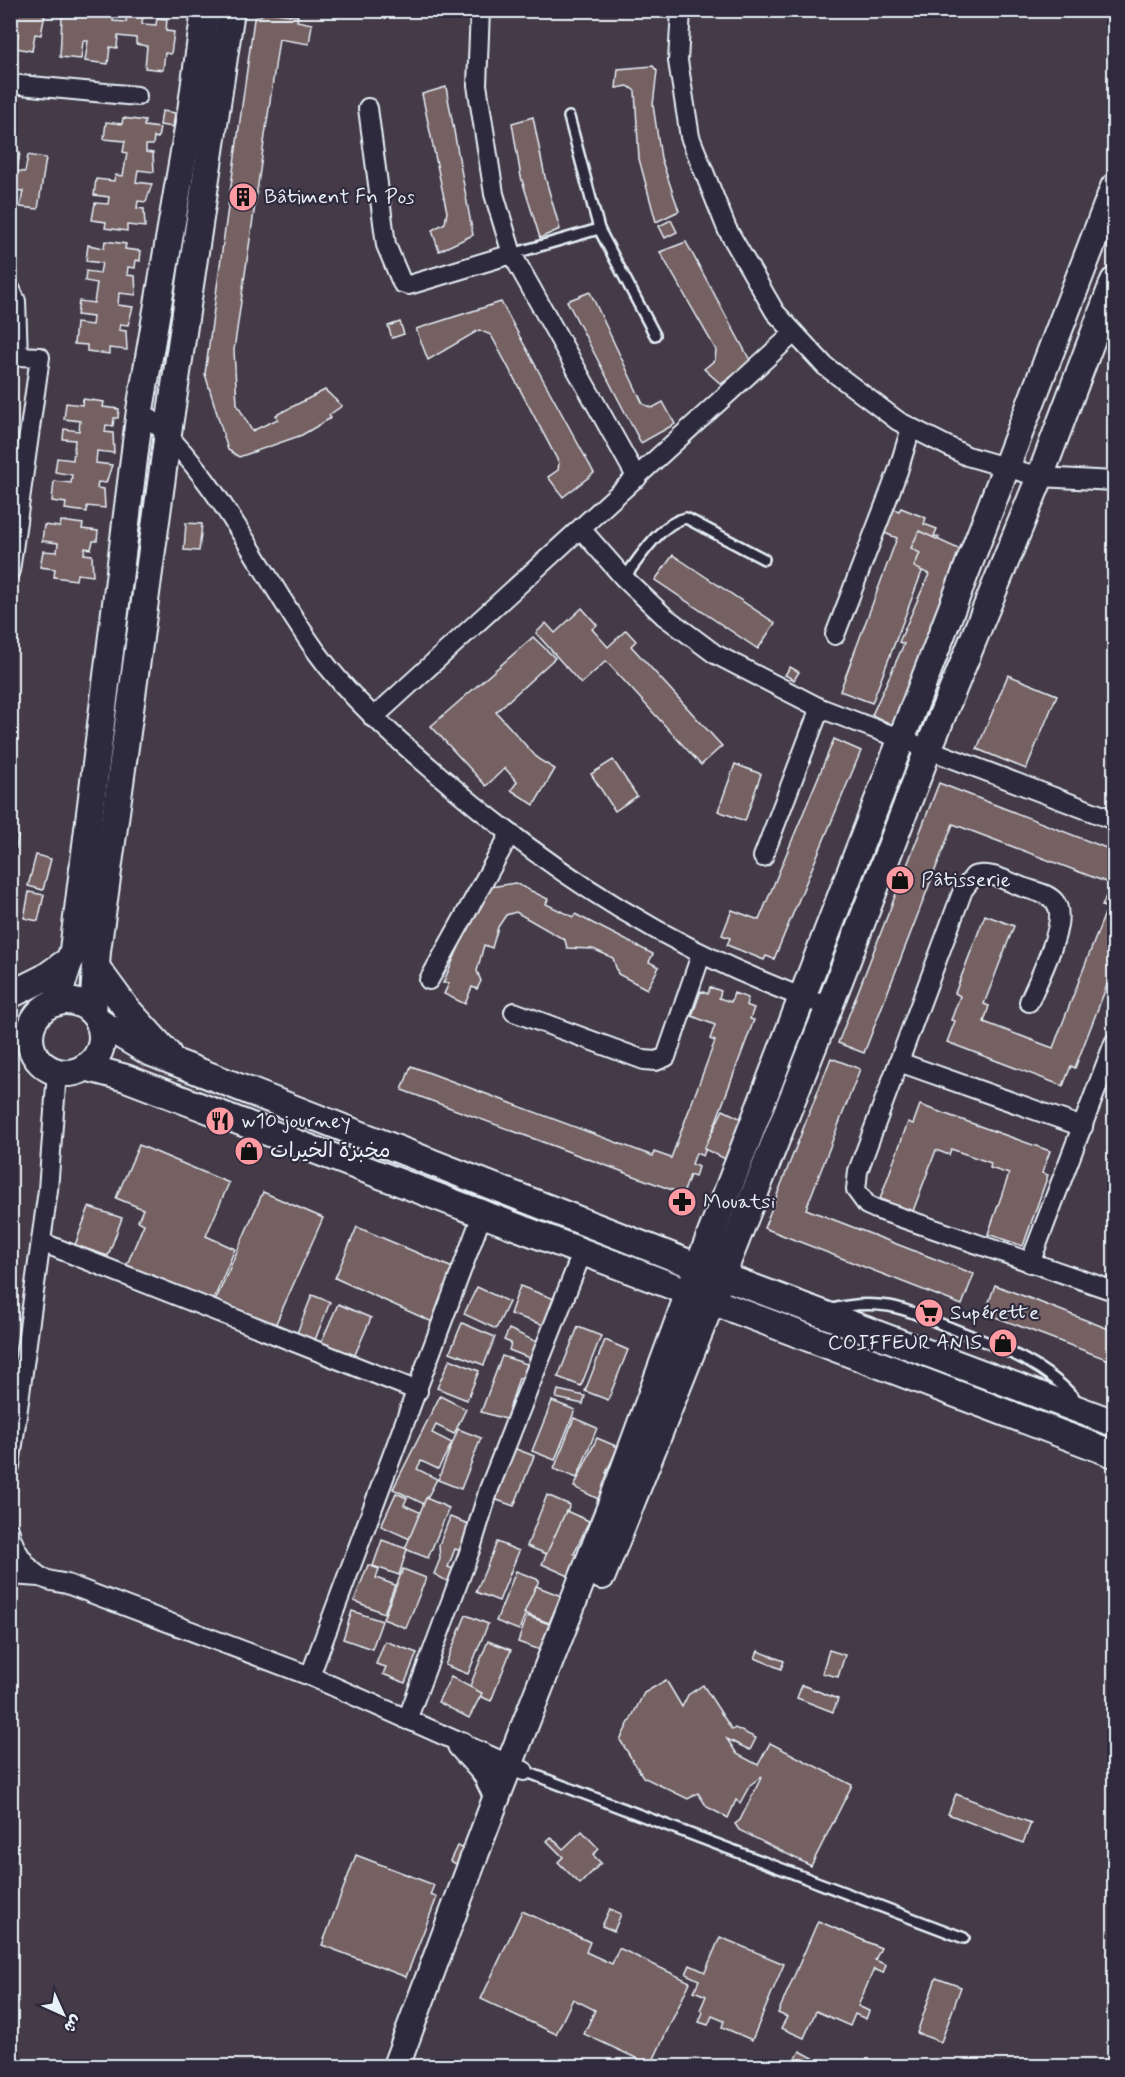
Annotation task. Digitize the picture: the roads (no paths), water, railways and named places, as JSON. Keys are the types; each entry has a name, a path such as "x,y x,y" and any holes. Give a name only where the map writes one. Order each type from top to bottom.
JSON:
{"main road":[{"path":"205,10 191,111 140,410 70,959 49,1007 21,1038 40,1061 57,1072 76,1071 85,1067 98,1052 101,1042 96,1018 96,967 168,433 231,10"},
{"path":"706,1283 801,998 1114,187"},
{"path":"413,2067 516,1769 706,1283 829,1007 928,750 1040,477 1114,281"},
{"path":"10,995 44,978 70,959"},
{"path":"96,967 132,1014 177,1062"},
{"path":"10,1002 49,1007 76,1003 132,1043 1114,1454"},
{"path":"85,1067 126,1078 582,1252 820,1313 1114,1423"},
{"path":"461,1745 486,1773 497,1796"},
{"path":"396,2067 497,1796 516,1769"}],"street":[{"path":"480,10 477,86 494,194 512,254 637,478"},
{"path":"681,10 678,61 690,137 727,229 775,312 794,333 825,366 911,428 967,456 1040,477 1114,481"},
{"path":"10,84 137,96"},
{"path":"368,108 386,245 402,283 409,285 512,254"},
{"path":"10,288 16,301 18,356 39,357 10,571"},
{"path":"373,718 794,333"},
{"path":"140,410 168,433 216,496 316,652 373,718 510,834 608,904 701,955 801,998 829,1007"},
{"path":"834,635 898,471 911,428"},
{"path":"581,529 624,578 664,616 715,654 820,708 1114,820"},
{"path":"763,857 820,708"},
{"path":"429,980 510,834"},
{"path":"1029,1002 1058,928 1058,908 1049,897 985,874 974,876 963,890 855,1180 860,1198 876,1209 1114,1291"},
{"path":"514,1012 644,1060 660,1061 666,1057 701,955"},
{"path":"1030,1263 1114,1043"},
{"path":"899,1062 1083,1127"},
{"path":"10,1466 41,1242 57,1072"},
{"path":"309,1676 483,1215"},
{"path":"41,1242 418,1391"},
{"path":"406,1720 472,1545 489,1489 582,1252"},
{"path":"10,1532 25,1562 40,1577"},
{"path":"10,1575 40,1577 67,1584 309,1676 516,1769"}],"lane":[{"path":"569,117 599,229 655,335"},
{"path":"512,254 599,229"},
{"path":"624,578 674,520 686,518 764,559"},
{"path":"516,1769 964,1938"}],"place":[{"name":"Bâtiment Fn Pos","path":"243,197"},
{"name":"Pâtisserie","path":"900,880"},
{"name":"w10 journey","path":"220,1121"},
{"name":"مخبزة الخيرات","path":"249,1151"},
{"name":"Mouatsi","path":"682,1202"},
{"name":"Supérette","path":"929,1313"},
{"name":"COIFFEUR ANIS","path":"1003,1343"}]}
